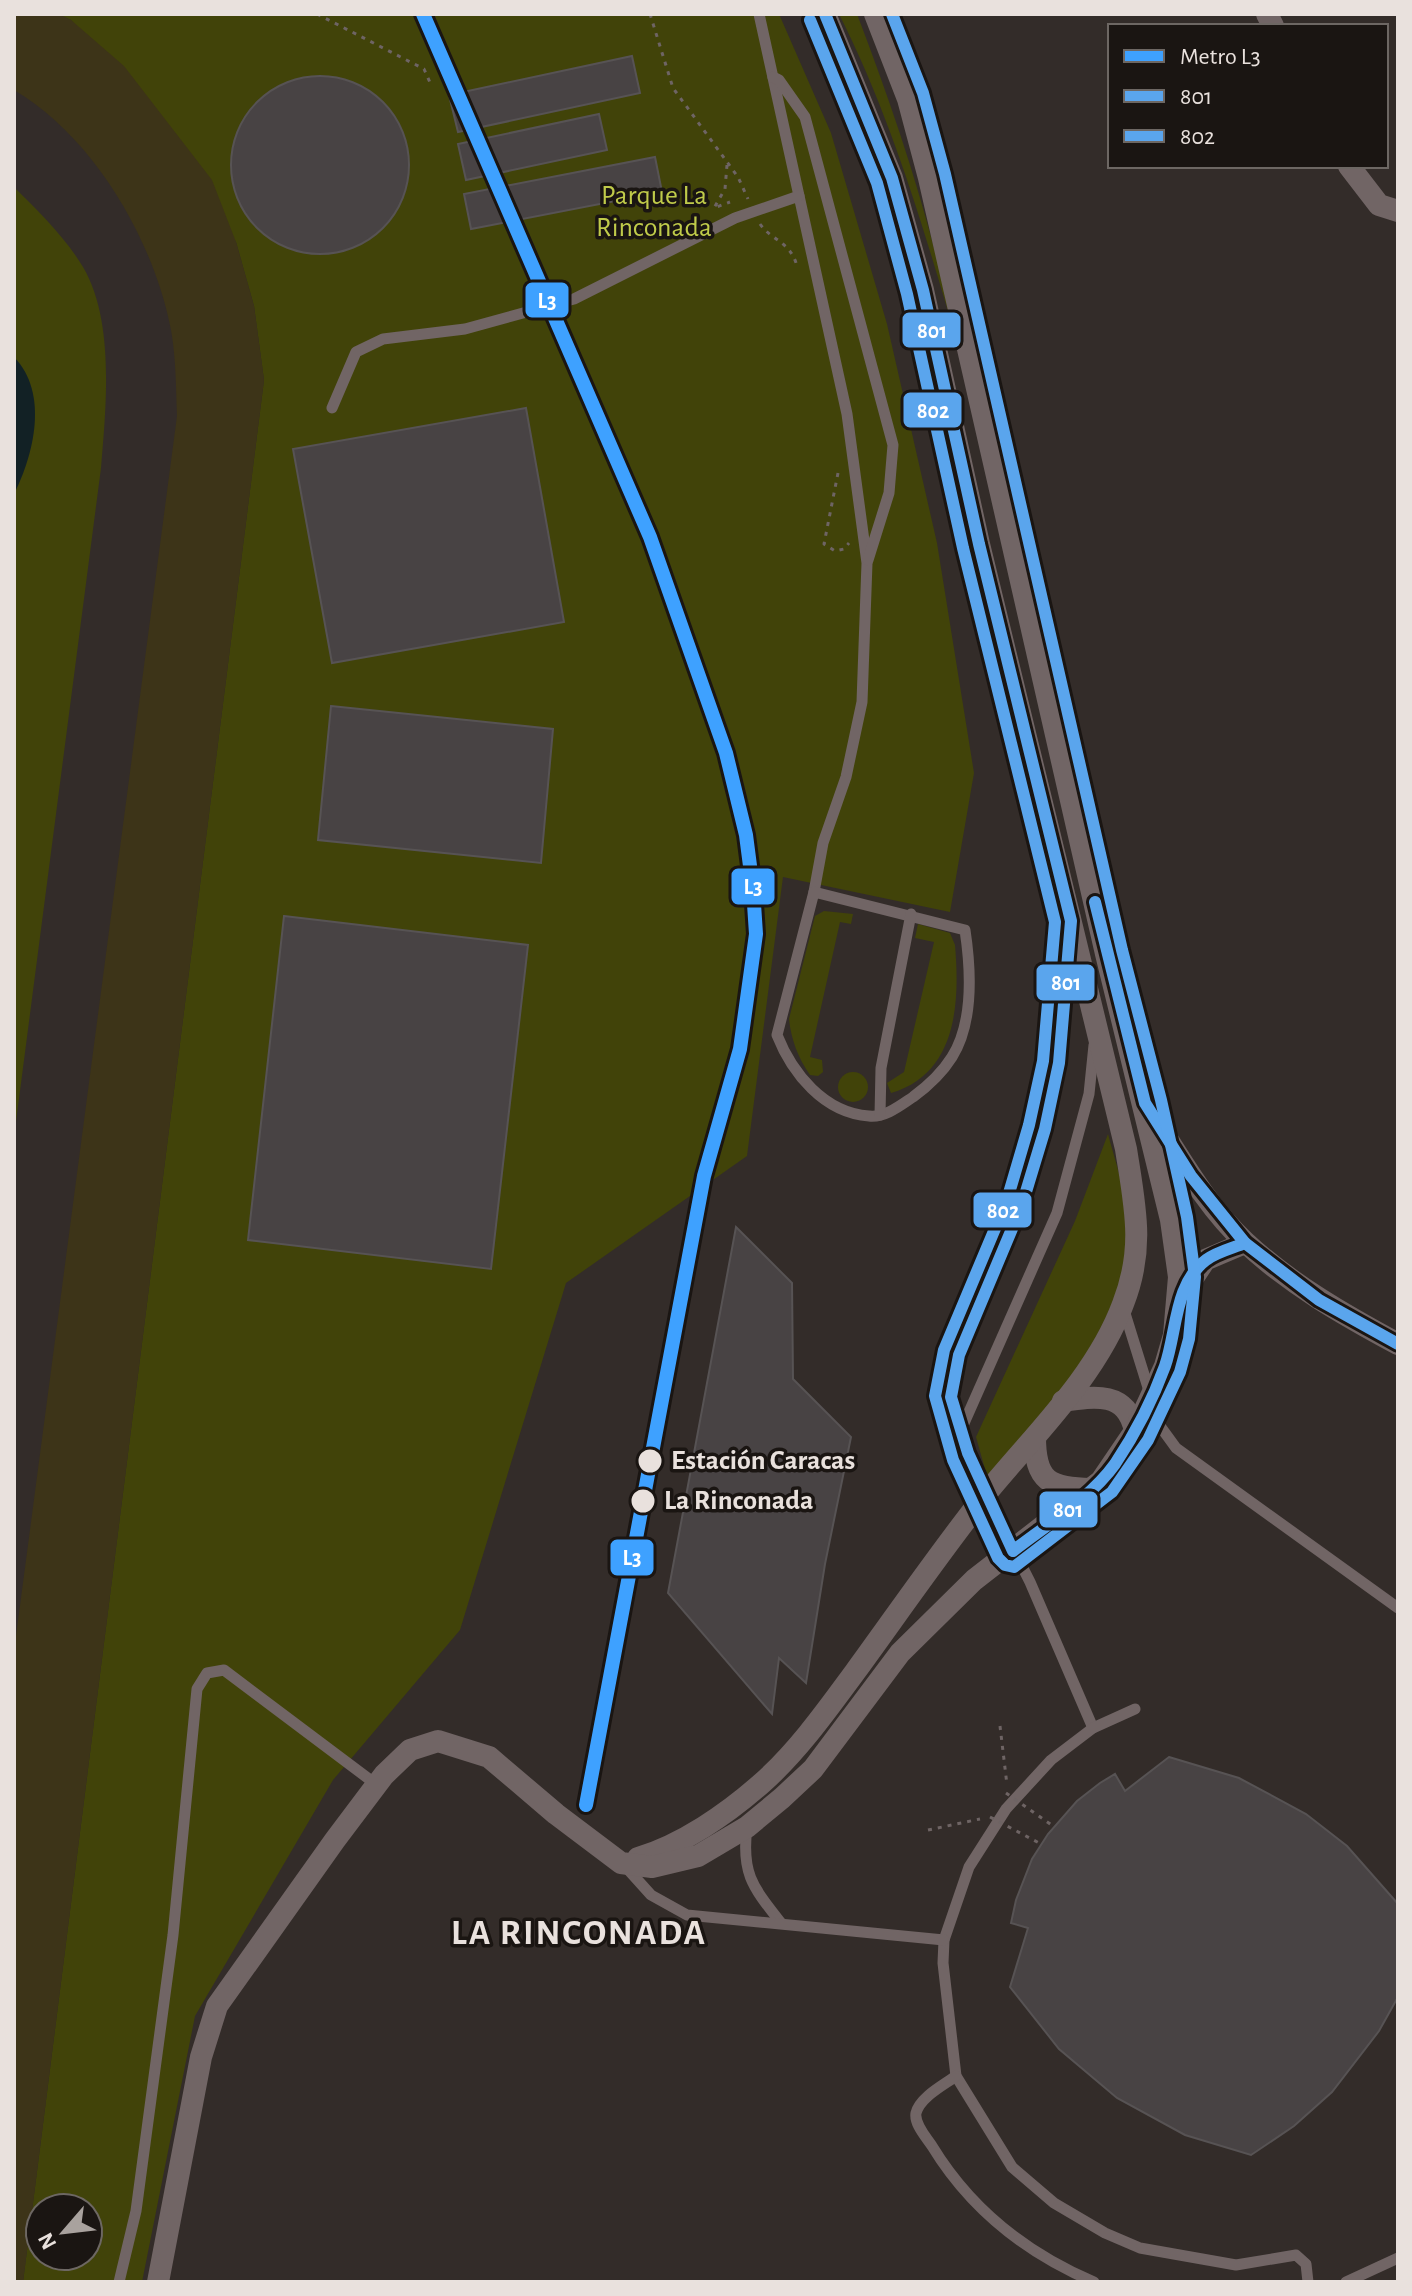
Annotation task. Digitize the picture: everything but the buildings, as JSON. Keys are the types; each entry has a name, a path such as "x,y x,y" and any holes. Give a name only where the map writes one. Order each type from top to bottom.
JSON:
{"street":[{"path":"621,1863 665,1850 731,1807 779,1766 835,1699 986,1495 1063,1401 1110,1334 1122,1307 1138,1249 1126,1149 979,544 923,290 892,178 825,14"},
{"path":"158,2282 203,2045 217,2006 377,1785 410,1750 438,1741 489,1757 556,1814 621,1863 652,1867 698,1856 747,1827 813,1769 900,1653 974,1580 1091,1489 1114,1465 1151,1400 1174,1335 1179,1277 1171,1220 1145,1103 1106,954 929,178 908,99 875,14"},
{"path":"1351,168 1379,205 1398,211"},
{"path":"1145,1103 1191,1176 1245,1243 1319,1300 1398,1344"},
{"path":"1177,1302 1205,1260 1245,1243"},
{"path":"1063,1401 1096,1396 1109,1398 1123,1404 1133,1418 1135,1431"},
{"path":"1035,1437 1035,1457 1050,1483 1062,1489 1091,1489"}],"lane":[{"path":"759,14 847,414 867,563 868,606 862,702 846,777 823,843 814,892 777,1035 798,1076 837,1107 870,1117 880,1115 914,1096 941,1072 959,1042 966,1012 969,958 965,930 814,892"},
{"path":"772,76 779,80 805,117 893,445 889,493 867,563"},
{"path":"332,408 356,352 383,339 465,329 574,299 754,211 799,196"},
{"path":"880,1115 881,1068 911,914"},
{"path":"1071,921 1056,1076 1022,1205 959,1355 951,1397 986,1495 1030,1582 1093,1728"},
{"path":"961,1430 1057,1213 1089,1094 1096,1029"},
{"path":"1122,1307 1160,1426 1176,1448 1398,1608"},
{"path":"119,2282 136,2211 173,1935 197,1689 207,1673 224,1670 377,1785"},
{"path":"1135,1709 1093,1728 1051,1760 1006,1809 969,1867 944,1940 943,1963 956,2076 1012,2167 1054,2203 1105,2233 1140,2248 1236,2265 1296,2255 1306,2264 1308,2282"},
{"path":"747,1827 744,1853 750,1883 781,1923"},
{"path":"621,1863 651,1895 687,1915 944,1940"},
{"path":"956,2076 923,2101 916,2111 916,2121 948,2173 971,2201 1011,2236 1050,2263 1094,2282"},
{"path":"1346,2282 1398,2258"}],"path":[{"path":"317,14 424,69 432,87"},
{"path":"650,14 673,88 727,161 769,236 782,240 793,253 800,278"},
{"path":"727,161 728,182 714,208 748,199"},
{"path":"843,485 838,472 824,544 840,551 847,546 849,537"},
{"path":"1000,1726 1006,1765"},
{"path":"1006,1793 1053,1826"},
{"path":"928,1830 990,1817 1041,1844"}],"green space":[{"name":"Parque La Rinconada","path":"58,14 779,14 831,133 887,324 937,543 974,773 950,912 783,877 747,1156 566,1283 460,1630 333,1780 195,2016 142,2282 23,2282 24,2272 104,2272 104,2192 34,2192 264,380 254,306 236,242 71,20"},
{"path":"839,14 857,14 871,52 923,206 952,325 889,128"},
{"path":"14,187 68,245 93,289 104,339 106,392 101,468 14,1137"},
{"path":"824,911 853,914 851,924 840,922 810,1057 822,1060 823,1072 818,1076 810,1075 802,1062 793,1041 789,1019 815,916"},
{"path":"918,924 950,933 955,945 954,1012 950,1034 930,1070 913,1084 891,1093 887,1083 904,1072 934,942 915,938"},
{"path":"853,1072 864,1076 868,1087 864,1098 853,1102 842,1098 838,1087 842,1076"},
{"path":"1108,1134 1124,1193 1128,1229 1124,1264 1114,1299 1099,1332 1058,1395 988,1480 976,1437 1075,1221"}],"sand":[{"path":"14,14 58,14 71,20 124,66 212,180 236,242 254,306 264,380 34,2192 24,2192 23,2282 14,2282 14,1651 177,416 171,330 163,296 135,227 116,194 70,135 43,110 14,90"}],"shaded area":[{"path":"14,357 32,388 35,424 27,461 14,494"}],"metro line":[{"name":"L3","path":"423,14 650,537 726,753 746,835 753,889 756,934 740,1049 704,1176 586,1805"}],"transit line":[{"name":"801","path":"825,14 892,178 923,290 979,544 1071,921 1059,1063 1045,1129 1022,1205 959,1355 951,1397 968,1453 1013,1551 1093,1489 1115,1464 1130,1441 1160,1378 1188,1282 1210,1257 1245,1243"},
{"name":"802","path":"810,20 877,183 907,294 963,548 1055,922 1043,1061 1029,1125 1007,1200 944,1350 935,1396 953,1460 998,1558 1005,1565 1014,1567 1112,1492 1148,1440 1180,1372 1189,1339 1195,1277 1187,1217 1161,1100 1122,950 945,174 923,93 892,14"},
{"name":"801","path":"1095,902 1145,1103 1191,1176 1245,1243 1319,1300 1398,1344"}],"place":[{"name":"Estación Caracas","path":"650,1461"},
{"name":"La Rinconada","path":"643,1501"}],"district":[{"name":"LA RINCONADA","path":"579,1933"}]}
